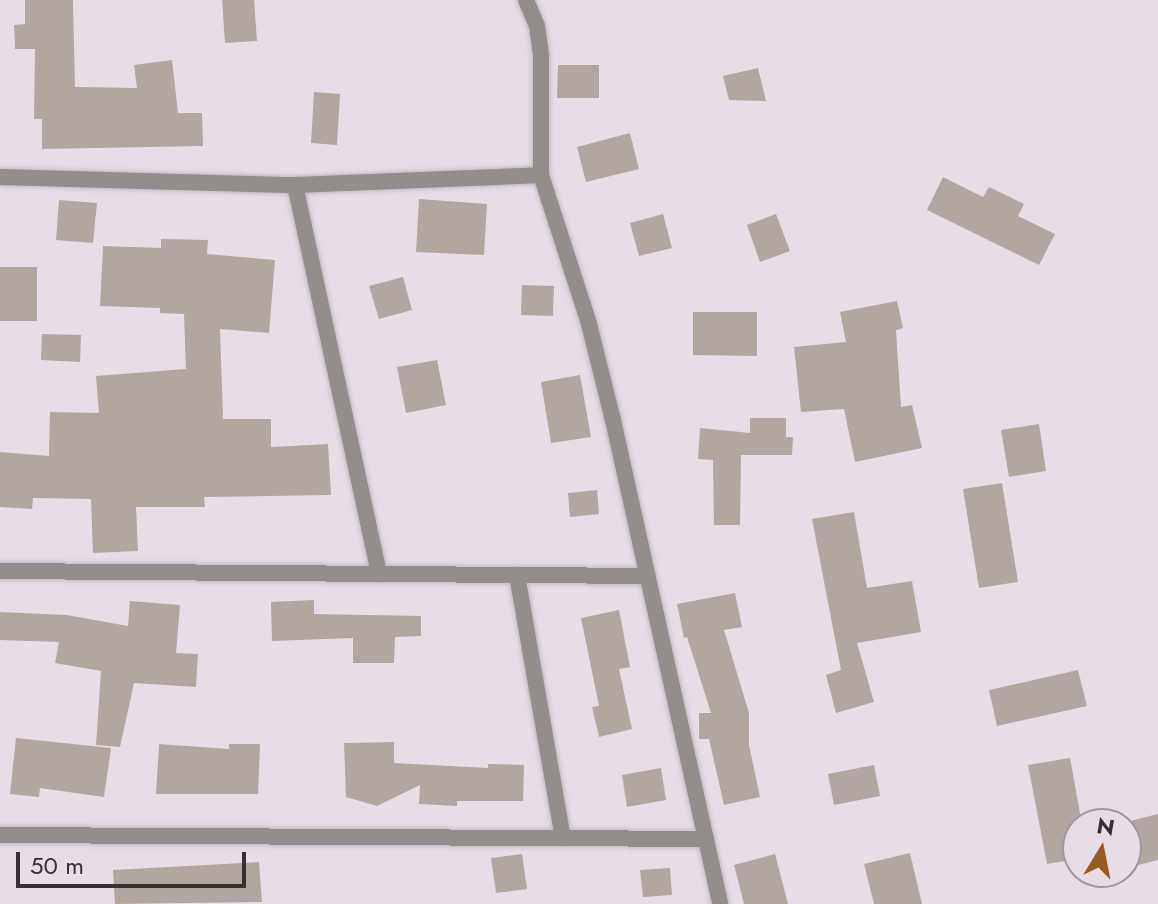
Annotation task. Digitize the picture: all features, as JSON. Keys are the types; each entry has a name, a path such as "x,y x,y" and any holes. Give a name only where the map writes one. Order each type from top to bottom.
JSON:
{"street":[{"path":"526,0 537,26 541,56 541,175 589,324 720,904"},
{"path":"0,177 295,185 541,175"},
{"path":"295,185 379,574"},
{"path":"0,571 647,576"},
{"path":"517,575 563,838"},
{"path":"0,835 706,839"}],"building":[{"path":"25,0 73,0 75,87 137,88 134,65 172,60 178,113 202,113 203,146 42,149 42,119 34,119 35,49 15,49 14,25 25,24"},
{"path":"222,0 254,0 257,41 225,43"},
{"path":"558,65 599,65 599,98 557,98"},
{"path":"758,68 766,101 729,100 723,76"},
{"path":"314,92 340,94 337,145 311,143"},
{"path":"630,133 639,169 586,182 577,147"},
{"path":"943,177 983,197 989,187 1024,204 1018,216 1055,234 1039,265 927,210"},
{"path":"419,199 487,204 484,255 416,252"},
{"path":"59,200 97,203 93,243 56,240"},
{"path":"663,214 672,248 639,256 630,223"},
{"path":"776,214 790,251 760,262 747,225"},
{"path":"161,239 208,240 207,254 275,260 269,333 220,329 223,419 271,419 271,447 328,444 331,495 204,497 205,507 136,507 138,551 93,553 91,499 33,498 32,509 0,507 0,452 49,456 50,412 99,413 96,376 186,369 184,314 160,313 160,308 100,306 103,246 161,248"},
{"path":"0,267 37,267 37,321 0,321"},
{"path":"403,277 412,310 379,319 369,286"},
{"path":"522,285 554,286 553,316 521,315"},
{"path":"897,301 903,328 896,330 901,407 912,405 922,448 855,462 844,409 801,412 794,347 846,342 840,312"},
{"path":"693,312 757,312 757,356 693,355"},
{"path":"42,334 81,335 80,362 41,360"},
{"path":"437,360 446,405 406,413 397,367"},
{"path":"580,375 591,437 551,443 541,382"},
{"path":"750,418 786,418 786,437 793,437 792,455 741,455 740,525 714,525 713,460 698,459 700,428 750,433"},
{"path":"1039,424 1046,471 1009,477 1001,430"},
{"path":"1002,483 1018,582 979,588 963,489"},
{"path":"597,490 599,514 570,517 568,493"},
{"path":"854,512 867,588 912,581 921,632 857,643 874,702 836,713 826,675 841,670 812,519"},
{"path":"735,593 742,627 724,630 749,713 749,745 760,797 724,805 709,739 699,739 699,713 711,713 687,637 684,638 677,604"},
{"path":"314,600 314,614 421,616 421,636 395,637 394,663 353,663 353,638 272,641 271,602"},
{"path":"130,601 180,605 176,653 198,654 196,687 134,683 120,747 96,745 101,671 55,663 59,642 0,640 0,612 67,615 128,626"},
{"path":"619,610 630,667 619,669 632,729 599,737 592,707 599,706 581,618"},
{"path":"1078,670 1087,706 997,726 989,690"},
{"path":"16,738 111,748 104,797 40,788 39,797 10,794"},
{"path":"394,742 394,763 488,768 488,764 524,765 523,801 457,801 457,806 419,804 420,785 377,806 346,797 344,743"},
{"path":"159,744 229,749 229,744 260,744 258,794 156,794"},
{"path":"1070,758 1079,808 1062,808 1062,862 1047,864 1028,765"},
{"path":"874,765 880,796 834,805 828,774"},
{"path":"661,768 666,800 627,807 622,775"},
{"path":"1158,814 1158,860 1142,864 1142,818"},
{"path":"910,853 922,904 874,904 864,864"},
{"path":"522,854 527,889 496,893 491,858"},
{"path":"775,854 788,904 744,904 734,865"},
{"path":"259,862 262,902 115,904 113,870"},
{"path":"670,868 672,895 643,897 640,870"}]}
